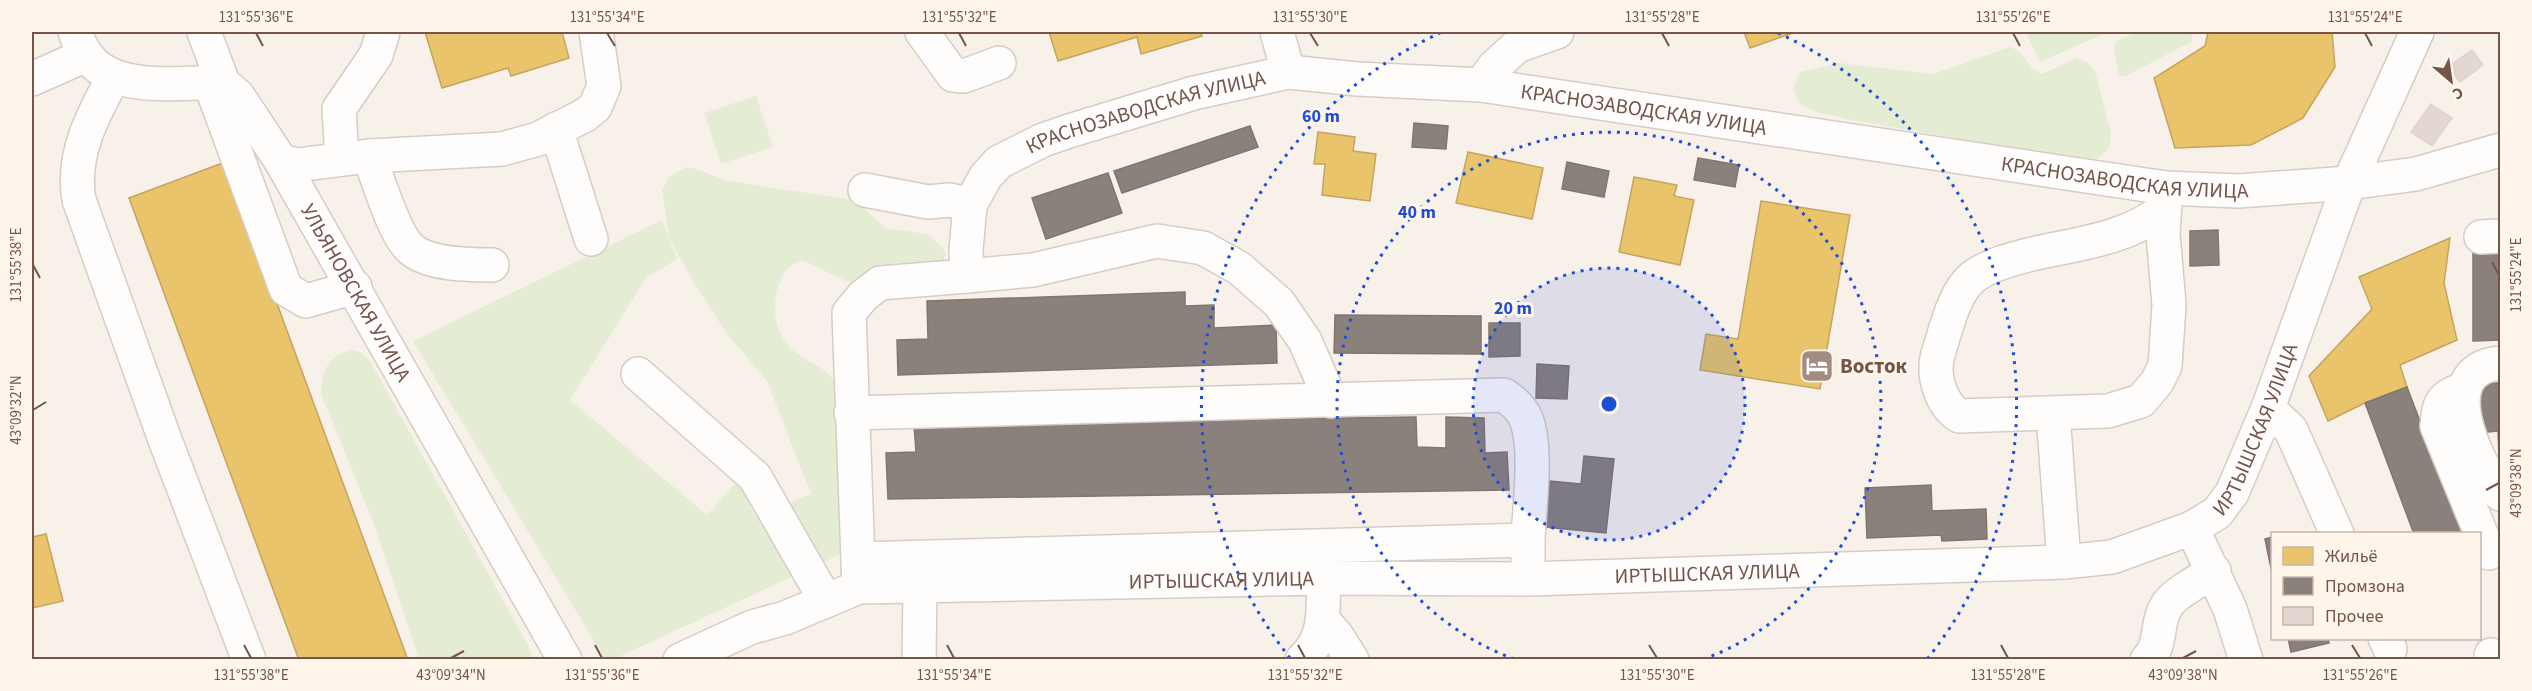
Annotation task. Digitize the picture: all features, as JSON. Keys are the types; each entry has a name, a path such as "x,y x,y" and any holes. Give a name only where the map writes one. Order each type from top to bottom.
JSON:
{"street":[{"path":"204,32 216,83 286,289 306,301 355,287"},
{"path":"383,32 376,55 339,109 355,157 411,249 438,261 492,265"},
{"path":"282,160 297,165 355,157 502,149 538,139 585,115 595,107 604,86 596,32"},
{"path":"922,32 952,75 964,76 999,63"},
{"path":"1277,32 1288,72"},
{"path":"1481,85 1494,66 1517,46 1557,32"},
{"name":"ИРТЫШСКАЯ УЛИЦА","path":"680,660 752,627 785,618 826,601 858,573 920,585 1324,578 1528,579 2064,562 2112,557 2192,528 2217,513 2232,493 2268,408 2349,183 2417,32"},
{"path":"32,79 80,43 102,71 114,76 150,84 216,83"},
{"name":"КРАСНОЗАВОДСКАЯ УЛИЦА","path":"970,205 986,176 999,162 1043,140 1194,93 1288,72 1358,79 1481,85 2165,198 2349,183 2416,174 2500,150"},
{"path":"114,76 87,128 79,159 79,200 164,437 249,660"},
{"name":"УЛЬЯНОВСКАЯ УЛИЦА","path":"216,83 238,96 282,160 565,660"},
{"path":"556,129 591,239"},
{"path":"865,190 928,202 950,200 970,205 966,250 967,276"},
{"path":"2165,198 2163,234 2169,305 2165,366 2157,382 2141,401 2108,411 2053,414 1959,416 1949,409 1940,393 1936,358 1955,303 1972,278 2006,261 2140,226 2165,198"},
{"path":"1331,401 1305,341 1279,303 1239,268 1203,248 1157,241 1033,270 880,283 863,296 849,313 858,573 1528,540"},
{"path":"2480,532 2437,426 2439,406 2447,395 2463,390 2478,371 2500,363"},
{"path":"638,374 755,477 826,601"},
{"path":"2463,390 2464,420 2488,477 2500,494"},
{"path":"851,413 1504,395 1514,402 1526,419 1532,450 1528,579"},
{"path":"2268,408 2290,430 2336,532"},
{"path":"2053,414 2064,562"},
{"path":"2192,528 2230,609 2246,660"},
{"path":"2481,533 2489,553"},
{"path":"2146,660 2157,647 2161,617 2168,602 2214,571"},
{"path":"1324,578 1322,609 1324,621 1337,636 1352,660"},
{"path":"915,659 920,585"},
{"path":"1302,660 1312,648 1324,621"}],"green space":[{"path":"2026,32 2108,32 2040,62"},
{"path":"2138,32 2193,32 2191,42 2126,76 2119,75 2114,51 2116,41"},
{"path":"2010,47 2020,53 2036,71 2042,74 2076,58 2087,62 2095,71 2111,133 2109,148 2098,158 2078,159 1846,119 1816,112 1800,104 1793,89 1800,72 1839,63 1933,74"},
{"path":"756,96 773,147 721,164 704,113"},
{"path":"686,167 729,181 854,200 886,228 927,234 942,247 946,254 943,261 938,263 883,265 850,283 802,260 785,272 777,291 776,318 785,342 836,382 854,548 614,659 605,659 413,341 662,220 677,259 646,278 570,400 707,515 738,481 756,518 811,494 767,381 727,334 689,275 669,237 662,190 668,178"},
{"path":"355,350 370,361 528,645 533,659 419,659 373,522 321,394 323,377 329,364 339,355"}],"building: Жильё":[{"path":"425,32 562,32 569,58 511,76 508,68 442,88"},
{"path":"1049,32 1200,32 1202,36 1141,54 1137,37 1058,61"},
{"path":"1744,32 1796,32 1750,48"},
{"path":"2208,32 2332,32 2335,67 2303,118 2251,145 2175,148 2154,78 2205,46"},
{"path":"1318,132 1355,137 1353,151 1376,154 1370,201 1322,195 1325,164 1314,164"},
{"path":"1468,152 1543,168 1532,219 1456,203"},
{"path":"225,162 408,660 299,660 129,198"},
{"path":"1634,177 1677,185 1674,196 1694,200 1680,265 1619,252"},
{"path":"1761,201 1850,215 1820,389 1700,370 1706,334 1738,339"},
{"path":"2450,238 2444,283 2457,340 2400,365 2407,387 2365,403 2328,421 2309,376 2372,309 2359,277"},
{"path":"46,534 63,601 32,608 32,537"}],"building: Промзона":[{"path":"1414,123 1448,126 1446,149 1412,147"},
{"path":"1250,126 1258,147 1122,193 1114,171"},
{"path":"1698,158 1739,165 1735,187 1694,180"},
{"path":"1567,162 1609,171 1604,197 1562,189"},
{"path":"1108,173 1122,213 1046,239 1032,198"},
{"path":"2218,230 2219,265 2190,266 2190,231"},
{"path":"2500,245 2500,340 2473,341 2473,246"},
{"path":"1185,292 1185,306 1214,305 1214,328 1276,325 1277,363 898,375 897,340 928,339 927,301"},
{"path":"1335,315 1481,316 1481,354 1334,353"},
{"path":"1489,323 1520,323 1520,356 1489,357"},
{"path":"1537,364 1569,366 1567,399 1536,398"},
{"path":"2500,383 2500,478 2498,431 2478,433 2475,384"},
{"path":"2407,387 2462,532 2413,532 2365,403"},
{"path":"1416,417 1417,447 1446,448 1446,417 1484,418 1485,453 1507,452 1509,490 888,499 886,453 916,452 914,424"},
{"path":"1584,456 1614,459 1606,533 1545,527 1550,481 1581,484"},
{"path":"1931,485 1932,511 1986,509 1987,539 1942,541 1941,535 1867,538 1865,488"},
{"path":"2271,537 2271,568 2265,539"},
{"path":"2288,640 2328,640 2329,643 2291,652"}],"building: Прочее":[{"path":"2472,50 2483,65 2460,82 2448,67"},
{"path":"2431,104 2452,118 2432,146 2411,132"}],"place":[{"name":"Восток","path":"1817,366"}]}
